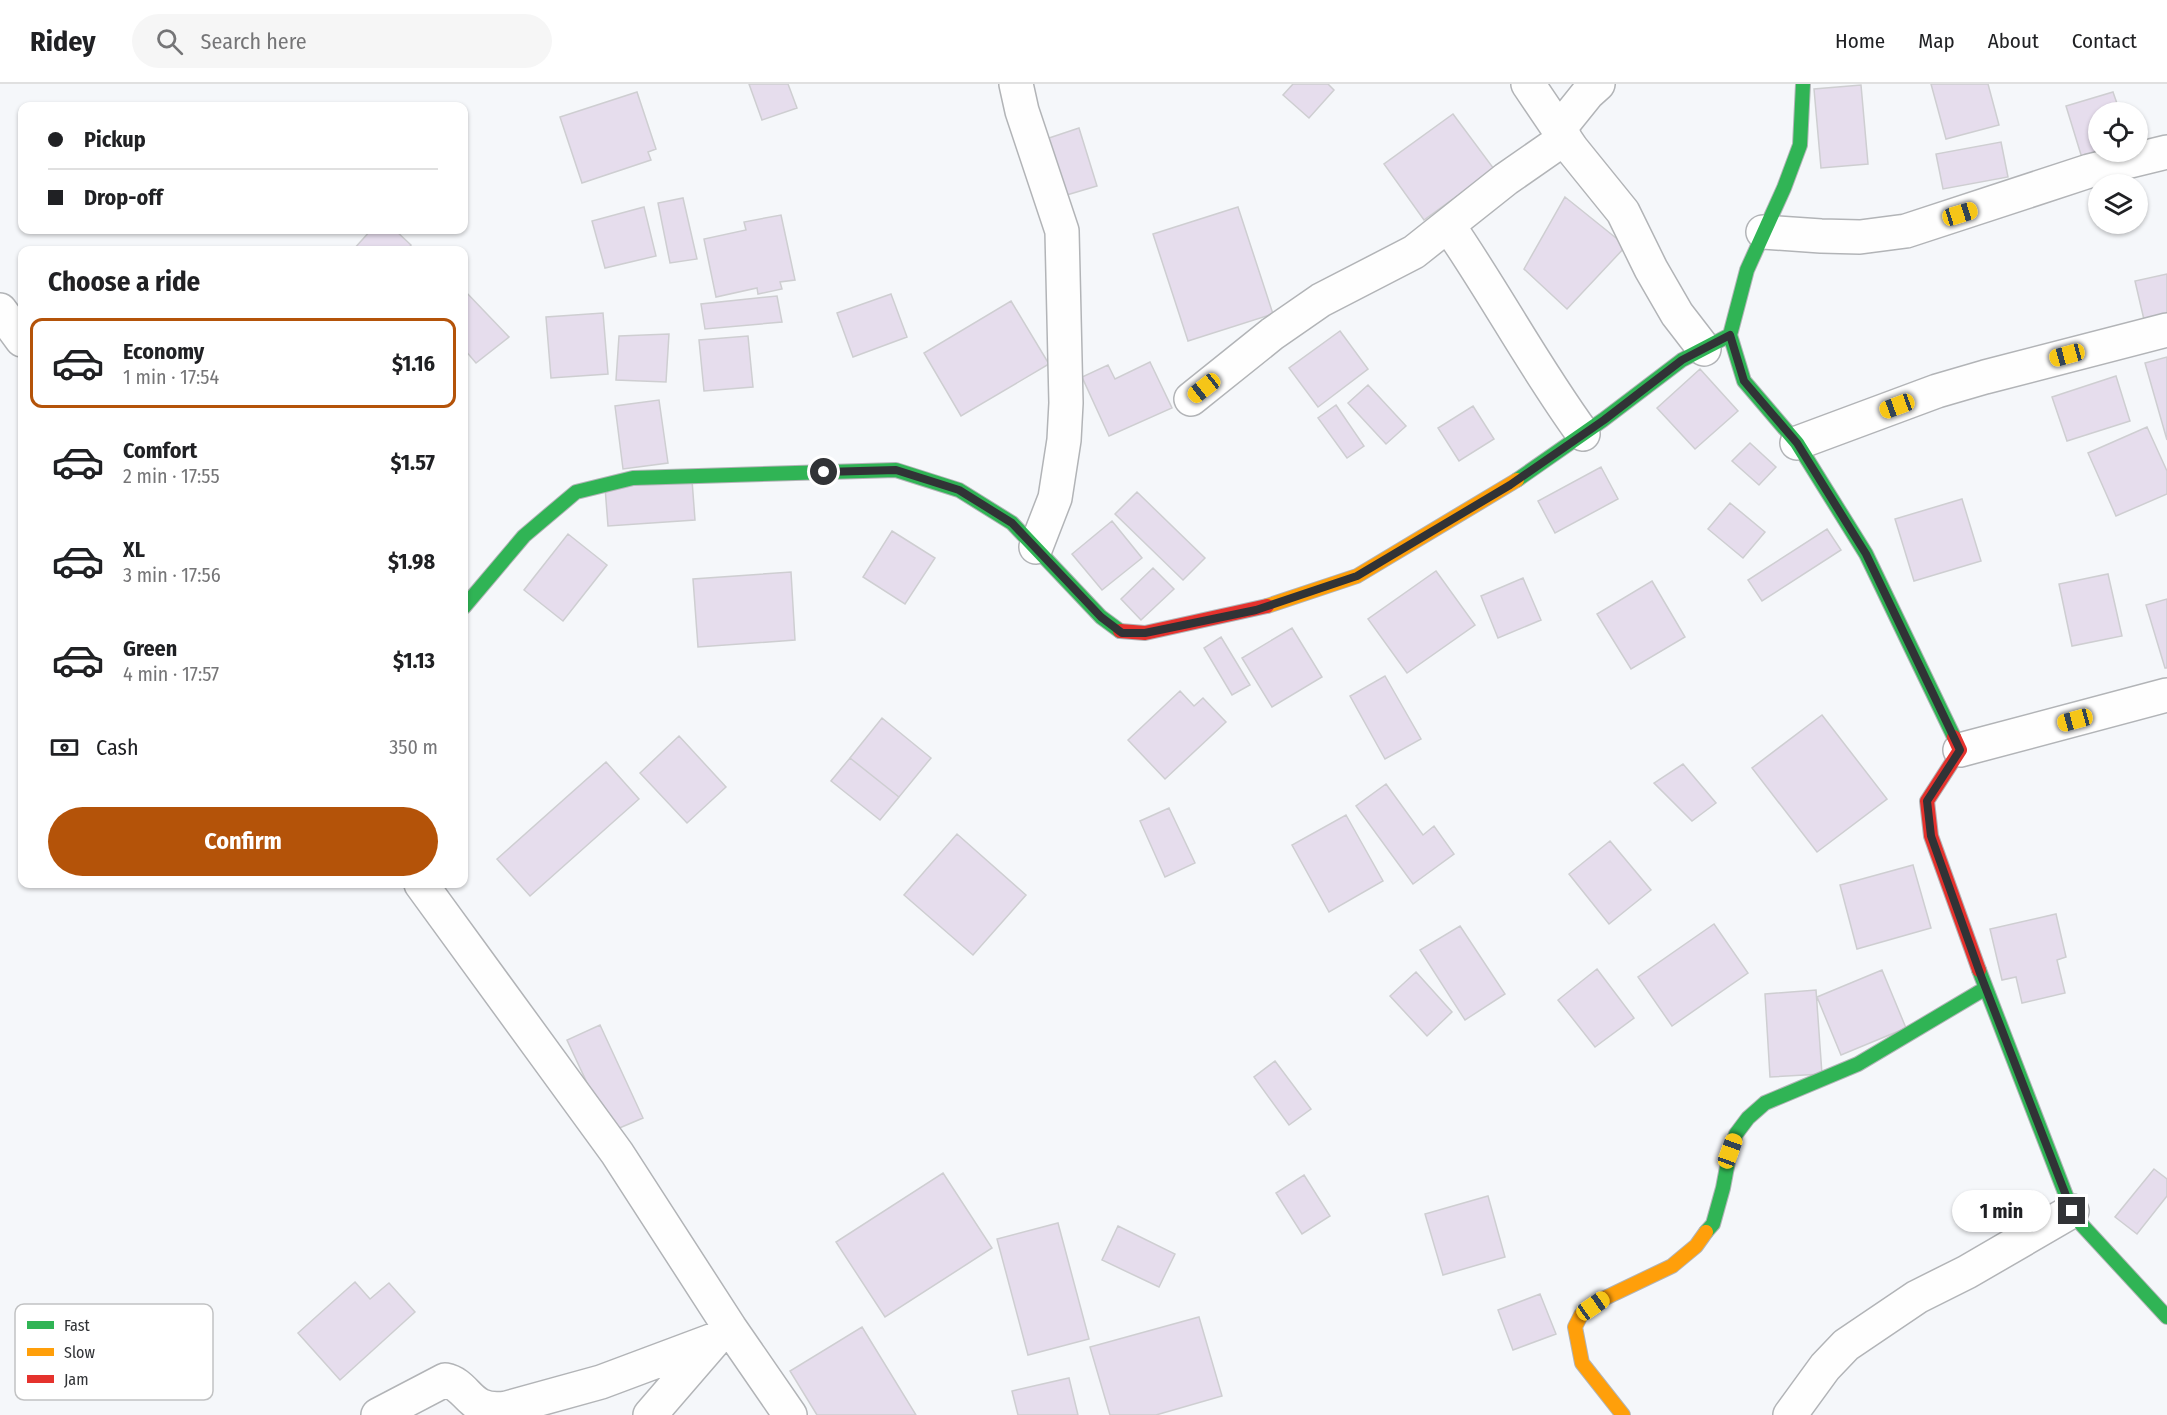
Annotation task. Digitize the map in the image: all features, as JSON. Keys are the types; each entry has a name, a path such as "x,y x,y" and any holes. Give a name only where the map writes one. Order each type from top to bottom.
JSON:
{"street":[{"path":"1016,84 1022,111 1062,231 1066,403 1064,440 1055,498 1036,547"},
{"path":"1528,84 1562,134 1623,212 1651,269 1677,314 1717,342 1744,381 1797,443 1866,554 1960,750"},
{"path":"1191,399 1272,334 1321,300 1414,252 1562,134 1588,93 1598,84"},
{"path":"468,602 524,536 576,492 633,478 896,470 959,490 1012,523 1101,617 1122,633 1145,633 1256,610 1357,576 1510,485 1682,360 1717,342 1746,270 1784,188 1800,145 1803,84"},
{"path":"1763,232 1821,237 1860,237 1906,231 2089,171 2167,152"},
{"path":"1448,225 1477,267 1554,394 1583,434"},
{"path":"0,310 18,335"},
{"path":"1797,443 1937,391 2167,330"},
{"path":"2167,695 1960,750 1927,801 1931,836 1986,988 2072,1211 2082,1225 2167,1317"},
{"path":"424,888 617,1153 723,1334 790,1415"},
{"path":"1623,1415 1582,1363 1575,1327 1581,1315 1605,1298 1672,1266 1696,1246 1713,1224 1730,1151 1736,1134 1748,1118 1765,1103 1839,1072 1894,1044 1986,988"},
{"path":"1790,1415 1826,1367 1846,1345 1917,1297 1966,1272 2072,1211"},
{"path":"378,1415 445,1380 454,1384 481,1407 496,1410 507,1408 601,1382 723,1334"},
{"path":"650,1415 723,1334"}],"building":[{"path":"749,84 788,84 797,108 762,120"},
{"path":"1293,84 1328,84 1334,90 1309,118 1283,95"},
{"path":"1931,84 1988,84 1999,125 1946,139"},
{"path":"1861,85 1868,164 1821,168 1814,89"},
{"path":"637,92 656,149 648,152 651,160 582,183 560,117"},
{"path":"2113,92 2116,102 2088,102 2088,156 2082,158 2066,106"},
{"path":"1453,114 1494,169 1424,220 1384,164"},
{"path":"1079,128 1097,186 1060,197 1043,140"},
{"path":"2001,142 2008,177 1943,189 1936,154"},
{"path":"1565,197 1626,246 1567,309 1524,269"},
{"path":"683,198 697,259 670,263 658,203"},
{"path":"644,207 656,256 605,268 592,221"},
{"path":"1238,207 1273,314 1188,341 1153,234"},
{"path":"781,215 795,280 780,282 782,289 758,294 757,288 716,297 704,239 746,230 744,222"},
{"path":"367,234 399,234 411,245 410,246 357,246"},
{"path":"2167,274 2167,318 2145,324 2135,281"},
{"path":"468,294 509,337 476,363 468,354"},
{"path":"891,294 907,337 853,357 837,313"},
{"path":"777,296 782,322 705,329 701,304"},
{"path":"1011,301 1049,364 961,416 924,353"},
{"path":"603,313 608,374 551,378 546,317"},
{"path":"1340,331 1368,369 1318,407 1289,368"},
{"path":"669,334 666,382 616,380 619,336"},
{"path":"748,336 753,387 704,391 699,340"},
{"path":"2167,357 2167,440 2145,363"},
{"path":"1150,362 1172,408 1109,436 1082,377 1108,365 1115,379"},
{"path":"1700,369 1738,411 1695,449 1657,408"},
{"path":"2116,376 2130,421 2067,441 2052,397"},
{"path":"1368,385 1406,426 1386,444 1348,403"},
{"path":"659,400 668,463 623,469 615,406"},
{"path":"1336,405 1364,446 1347,458 1318,418"},
{"path":"1473,406 1494,439 1459,461 1438,428"},
{"path":"2147,427 2167,471 2167,494 2116,516 2088,453"},
{"path":"1750,443 1776,467 1759,485 1732,461"},
{"path":"1601,467 1618,499 1555,533 1538,501"},
{"path":"692,480 695,520 608,526 605,487"},
{"path":"1137,492 1205,558 1183,580 1115,514"},
{"path":"1962,499 1981,561 1914,581 1895,519"},
{"path":"1730,503 1765,532 1743,558 1708,529"},
{"path":"1112,521 1142,558 1102,590 1072,554"},
{"path":"1827,529 1841,550 1762,601 1748,580"},
{"path":"892,531 935,558 905,604 863,577"},
{"path":"568,534 607,565 563,621 524,590"},
{"path":"1153,568 1174,589 1141,620 1121,599"},
{"path":"1436,571 1475,625 1407,673 1368,619"},
{"path":"791,572 795,640 698,647 693,579"},
{"path":"2108,574 2122,636 2072,646 2059,584"},
{"path":"1523,578 1541,620 1498,638 1481,596"},
{"path":"1652,581 1685,637 1631,669 1597,614"},
{"path":"2167,599 2167,668 2165,668 2146,605"},
{"path":"1292,628 1322,677 1272,707 1242,658"},
{"path":"1221,637 1250,685 1232,695 1204,648"},
{"path":"1385,676 1421,739 1385,759 1350,696"},
{"path":"1180,691 1194,706 1203,698 1226,722 1165,779 1128,740"},
{"path":"1822,715 1887,799 1817,852 1752,768"},
{"path":"882,718 931,758 899,797 850,758"},
{"path":"679,736 726,787 687,823 640,773"},
{"path":"850,758 899,797 880,820 831,781"},
{"path":"606,762 639,799 530,896 497,859"},
{"path":"1683,764 1716,803 1692,821 1654,783"},
{"path":"1386,784 1423,835 1434,826 1454,854 1413,884 1356,806"},
{"path":"1169,808 1195,863 1165,877 1140,821"},
{"path":"1346,815 1383,881 1329,912 1292,845"},
{"path":"957,834 1026,895 973,955 904,895"},
{"path":"1610,841 1651,890 1609,924 1569,874"},
{"path":"1913,865 1931,928 1857,949 1840,885"},
{"path":"2056,914 2066,957 2057,960 2065,993 2022,1003 2016,977 2002,980 1990,929"},
{"path":"1714,924 1748,973 1672,1026 1638,977"},
{"path":"1460,926 1505,994 1465,1020 1420,950"},
{"path":"1597,969 1634,1018 1595,1047 1558,1000"},
{"path":"1882,970 1906,1028 1841,1055 1817,997"},
{"path":"1416,972 1452,1012 1427,1036 1390,996"},
{"path":"1816,990 1822,1074 1770,1077 1765,994"},
{"path":"600,1025 643,1118 610,1132 567,1040"},
{"path":"1275,1061 1311,1109 1289,1125 1254,1077"},
{"path":"2154,1169 2167,1179 2167,1196 2137,1234 2115,1217"},
{"path":"943,1173 992,1248 885,1317 836,1242"},
{"path":"1304,1175 1330,1216 1302,1234 1276,1193"},
{"path":"1488,1196 1505,1257 1443,1275 1425,1214"},
{"path":"1058,1223 1089,1339 1028,1355 997,1239"},
{"path":"1118,1226 1175,1254 1159,1287 1102,1260"},
{"path":"355,1282 370,1299 389,1283 415,1312 340,1380 298,1333"},
{"path":"1540,1294 1556,1334 1513,1350 1498,1310"},
{"path":"1199,1317 1222,1396 1156,1415 1110,1415 1090,1347"},
{"path":"862,1327 916,1415 817,1415 790,1371"},
{"path":"1069,1378 1078,1415 1018,1415 1012,1391"}],"traffic: fast":[{"path":"1803,84 1800,145 1784,188 1747,270 1730,335 1744,381 1797,443 1866,554 1954,737"},
{"path":"1517,480 1603,420 1682,360 1730,335"},
{"path":"468,602 524,536 576,492 633,478 896,470 959,490 1012,523 1101,617 1120,631"},
{"path":"1979,970 2072,1211 2082,1225 2167,1317"},
{"path":"1706,1232 1713,1224 1736,1134 1748,1118 1765,1103 1858,1064 1986,988"}],"traffic: slow":[{"path":"1267,606 1357,576 1517,480"},
{"path":"1623,1415 1582,1363 1575,1327 1581,1315 1605,1298 1672,1266 1696,1246 1706,1232"}],"traffic: jam":[{"path":"1120,631 1145,633 1267,606"},
{"path":"1954,737 1960,750 1927,801 1931,836 1979,970"}],"route":[{"path":"824,472 896,470 959,490 1012,523 1101,617 1122,633 1145,633 1256,610 1357,576 1510,485 1604,420 1682,360 1730,335 1744,381 1797,443 1866,554 1960,750 1927,801 1931,836 1981,976 2072,1211"}]}
